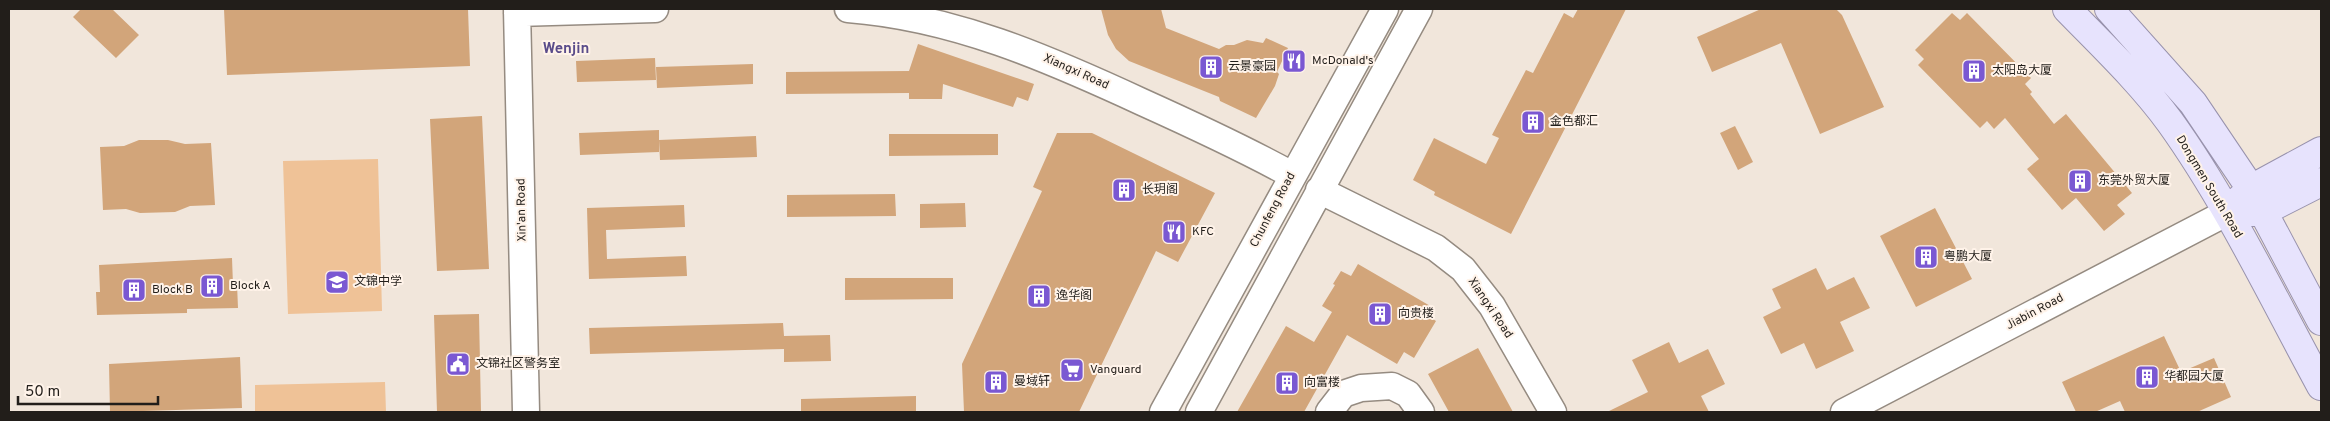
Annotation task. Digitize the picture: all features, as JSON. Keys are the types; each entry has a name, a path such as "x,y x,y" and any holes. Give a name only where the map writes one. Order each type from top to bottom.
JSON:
{"main road":[{"name":"Dongmen South Road","path":"2067,9 2111,54 2169,121 2226,212 2321,386"},
{"path":"2109,9 2193,103 2257,200 2321,321"},
{"name":"Jiabin Road","path":"2257,200 2321,151"},
{"name":"Jiabin Road","path":"2226,212 2257,200 2321,182"}],"street":[{"path":"517,11 655,9"},
{"name":"Xiangxi Road","path":"848,9 942,23 997,40 1056,62 1251,152 1292,175"},
{"name":"Chunfeng Road","path":"1163,412 1384,9"},
{"path":"1199,412 1418,9"},
{"name":"Xin'an Road","path":"517,11 526,412"},
{"name":"Xiangxi Road","path":"1319,190 1436,248 1463,270 1492,306 1553,412"},
{"name":"Jiabin Road","path":"1851,411 2226,212"},
{"path":"1329,412 1343,394 1360,388 1392,386 1408,394 1421,412"}],"shaded area":[{"path":"378,159 382,311 288,314 283,161"},
{"path":"385,382 386,412 255,412 255,385"}],"building":[{"path":"81,9 112,9 139,35 116,58 73,17"},
{"path":"224,9 468,9 470,66 227,75"},
{"name":"云景豪园","path":"1101,9 1161,9 1166,28 1219,49 1226,45 1234,45 1247,40 1263,43 1266,38 1288,48 1277,72 1279,74 1275,86 1256,118 1220,101 1219,97 1129,61 1116,49 1108,35"},
{"name":"金色都汇","path":"1578,9 1626,9 1511,234 1434,195 1435,192 1413,180 1434,138 1486,164 1499,138 1492,135 1526,70 1533,73 1564,13 1573,18"},
{"path":"1761,9 1836,9 1842,15 1884,107 1820,134 1781,43 1712,72 1697,37"},
{"path":"1952,13 1960,20 1967,13 2031,78 2025,84 2032,92 2030,94 2054,124 2066,114 2132,193 2117,205 2125,214 2104,231 2076,198 2062,210 2027,169 2039,159 2005,118 1994,129 1987,121 1980,128 1918,65 1924,59 1915,50"},
{"path":"918,44 1034,84 1028,101 1017,97 1013,107 943,84 942,99 909,99 909,93 786,94 786,72 909,71"},
{"path":"655,58 656,80 577,82 576,61"},
{"path":"753,64 753,84 657,88 656,67"},
{"path":"482,116 489,269 437,271 430,119"},
{"path":"1735,126 1753,162 1738,170 1720,133"},
{"path":"659,130 659,152 580,155 579,133"},
{"path":"1057,133 1092,133 1215,193 1178,262 1156,251 1079,412 964,412 962,364 1042,191 1033,187"},
{"path":"889,134 998,134 998,155 889,156"},
{"path":"756,136 757,157 660,160 659,140"},
{"path":"139,140 168,140 185,144 211,143 215,205 190,206 175,212 140,213 126,209 103,210 100,147 124,146"},
{"path":"895,194 896,216 787,217 787,195"},
{"path":"965,203 966,227 920,228 920,204"},
{"path":"684,205 685,227 606,230 607,259 686,256 687,276 589,279 587,208"},
{"name":"粤鹏大厦","path":"1935,208 1972,279 1916,307 1880,236"},
{"path":"232,258 233,285 237,284 238,308 187,309 187,313 97,315 96,292 100,292 99,265"},
{"path":"1358,264 1432,307 1427,315 1436,321 1414,358 1404,352 1397,364 1347,335 1304,412 1237,412 1286,326 1314,342 1332,312 1322,306 1335,285 1333,284 1341,271 1351,276"},
{"path":"1816,268 1827,290 1854,277 1870,308 1840,322 1854,351 1816,369 1804,343 1781,354 1763,317 1781,308 1772,289"},
{"path":"845,278 953,278 953,299 845,300"},
{"name":"文锦社区警务室","path":"479,314 481,412 437,412 434,315"},
{"path":"783,323 784,336 830,335 831,361 784,362 784,349 590,354 589,328"},
{"name":"华都园大厦","path":"2164,336 2181,372 2214,358 2231,397 2197,412 2125,412 2120,401 2095,412 2076,412 2062,382"},
{"path":"1669,342 1679,363 1708,349 1725,384 1701,396 1709,412 1607,412 1648,392 1632,360"},
{"path":"1478,348 1513,412 1449,412 1428,374"},
{"path":"240,357 242,408 110,412 109,364"},
{"path":"916,396 916,412 801,412 801,399"}],"place":[{"name":"McDonald's","path":"1294,61"},
{"name":"云景豪园","path":"1211,67"},
{"name":"太阳岛大厦","path":"1974,71"},
{"name":"金色都汇","path":"1533,122"},
{"name":"东莞外贸大厦","path":"2080,181"},
{"name":"长玥阁","path":"1124,190"},
{"name":"KFC","path":"1174,232"},
{"name":"粤鹏大厦","path":"1926,257"},
{"name":"文锦中学","path":"337,282"},
{"name":"Block A","path":"212,286"},
{"name":"Block B","path":"134,290"},
{"name":"逸华阁","path":"1039,296"},
{"name":"向贵楼","path":"1380,314"},
{"name":"文锦社区警务室","path":"458,364"},
{"name":"Vanguard","path":"1072,370"},
{"name":"华都园大厦","path":"2147,377"},
{"name":"曼域轩","path":"996,382"},
{"name":"向富楼","path":"1287,383"}],"district":[{"name":"Wenjin","path":"566,49"}]}
